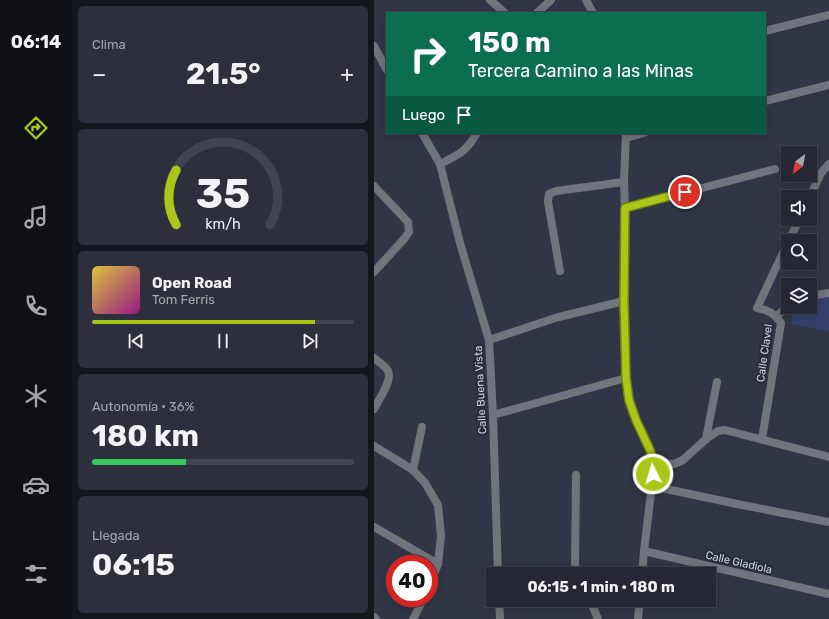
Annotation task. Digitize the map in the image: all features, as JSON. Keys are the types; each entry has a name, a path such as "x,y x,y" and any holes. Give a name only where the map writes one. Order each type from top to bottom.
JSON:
{"street":[{"path":"490,0 504,12"},
{"path":"537,12 551,0"},
{"path":"587,0 593,12"},
{"path":"766,31 829,15"},
{"path":"374,46 386,68"},
{"path":"766,102 829,85"},
{"name":"Calle Buena Vista","path":"423,134 440,164 460,243 489,340 498,567"},
{"path":"440,164 461,153 471,143 476,134"},
{"path":"626,135 624,182 624,301 626,378 629,400 654,462 643,567"},
{"path":"813,190 821,173 829,164"},
{"path":"625,208 775,169"},
{"path":"560,271 548,202 549,194 556,191 624,182"},
{"path":"374,186 408,222 409,232 374,272"},
{"name":"Calle Clavel","path":"762,439 781,323 777,316 766,310 757,308 781,257"},
{"path":"817,295 829,293"},
{"path":"489,340 555,318 624,301"},
{"path":"777,316 781,312"},
{"path":"374,358 388,370 390,376 388,383 374,409"},
{"path":"493,414 626,378"},
{"path":"706,439 717,382"},
{"path":"413,470 422,427"},
{"path":"654,462 674,464 683,460 718,430 725,430 829,455"},
{"path":"374,446 413,470 425,483 438,505 441,536 438,564"},
{"path":"575,567 576,475"},
{"path":"652,486 829,522"},
{"path":"374,527 422,555"},
{"name":"Calle Gladiola","path":"644,551 829,594"},
{"path":"413,619 419,607"},
{"path":"499,607 500,619"},
{"path":"593,607 598,619"},
{"path":"638,619 639,607"}],"shaded area":[{"path":"829,295 829,331 791,324 793,314 817,314 817,297"}],"route":[{"path":"653,474 654,462 629,400 626,378 624,301 625,208 685,192"}]}
